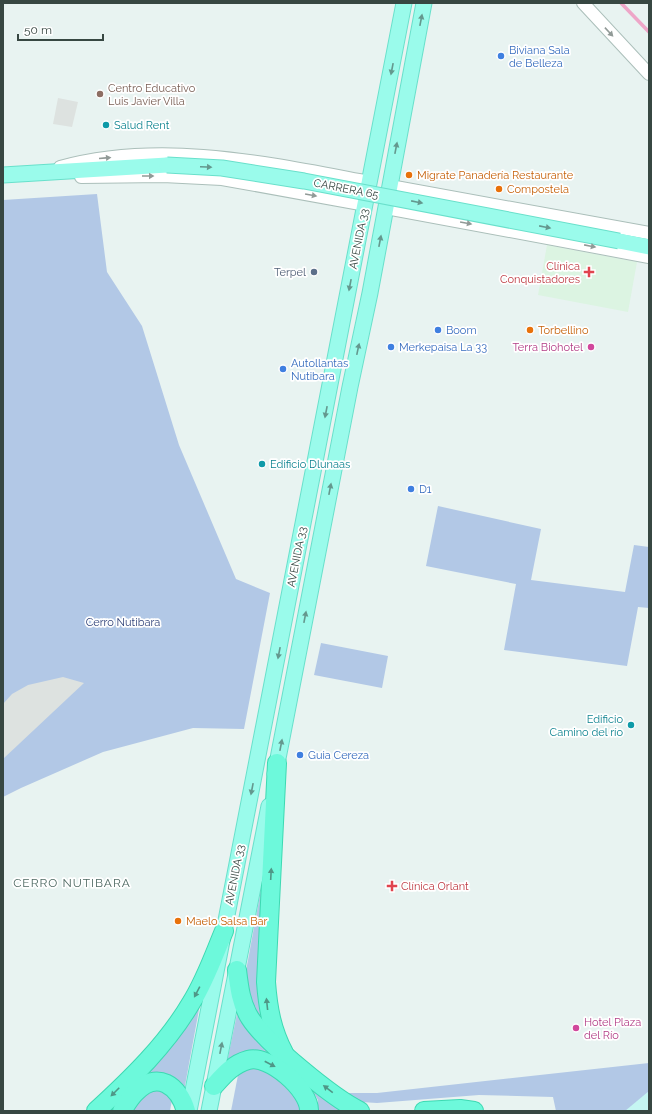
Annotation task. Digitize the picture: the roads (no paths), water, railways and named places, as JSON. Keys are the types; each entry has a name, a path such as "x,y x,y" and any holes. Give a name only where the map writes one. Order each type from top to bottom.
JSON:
{"highway":[{"path":"277,763 266,982 269,1017 276,1038 284,1054"},
{"path":"96,1111 157,1050 182,1018 199,990 224,931"},
{"path":"237,970 242,1000 249,1017 257,1028 284,1054 350,1106 360,1111"},
{"path":"214,1086 234,1066 257,1059 268,1062 301,1089 310,1104 309,1111"},
{"path":"122,1111 135,1092 151,1082 166,1083 176,1090 181,1096 188,1111"},
{"path":"424,1111 460,1109 474,1111"}],"main road":[{"name":"AVENIDA 33","path":"188,1111 366,205 404,3"},
{"name":"AVENIDA 33","path":"209,1111 386,208 424,3"},
{"name":"CARRERA 65","path":"3,175 167,165 222,168 304,181 649,247"}],"street":[{"path":"583,3 649,74"},
{"name":"CARRERA 65","path":"39,173 87,160 144,155 204,155 277,165 370,182"},
{"name":"CARRERA 65","path":"39,173 88,177 163,176 222,179 366,205"},
{"name":"CARRERA 65","path":"390,186 649,233"},
{"name":"CARRERA 65","path":"386,208 649,257"}],"waterway":[{"path":"621,3 649,32"}],"place":[{"name":"Biviana Sala de Belleza","path":"501,56"},
{"name":"Centro Educativo Luis Javier Villa","path":"100,94"},
{"name":"Salud Rent","path":"106,125"},
{"name":"Migrate Panadería Restaurante","path":"409,175"},
{"name":"Compostela","path":"499,189"},
{"name":"Terpel","path":"314,272"},
{"name":"Clínica Conquistadores","path":"589,272"},
{"name":"Boom","path":"438,330"},
{"name":"Torbellino","path":"530,330"},
{"name":"Merkepaisa La 33","path":"391,347"},
{"name":"Terra Biohotel","path":"591,347"},
{"name":"Autollantas Nutibara","path":"283,369"},
{"name":"Edificio Dlunaas","path":"262,464"},
{"name":"D1","path":"411,489"},
{"name":"Edificio Camino del río","path":"631,725"},
{"name":"Guia Cereza","path":"300,755"},
{"name":"Clínica Orlant","path":"392,886"},
{"name":"Maelo Salsa Bar","path":"178,921"},
{"name":"Hotel Plaza del Río","path":"576,1028"}],"district":[{"name":"CERRO NUTIBARA","path":"72,883"}],"park label":[{"name":"Cerro Nutibara","path":"123,622"}]}
